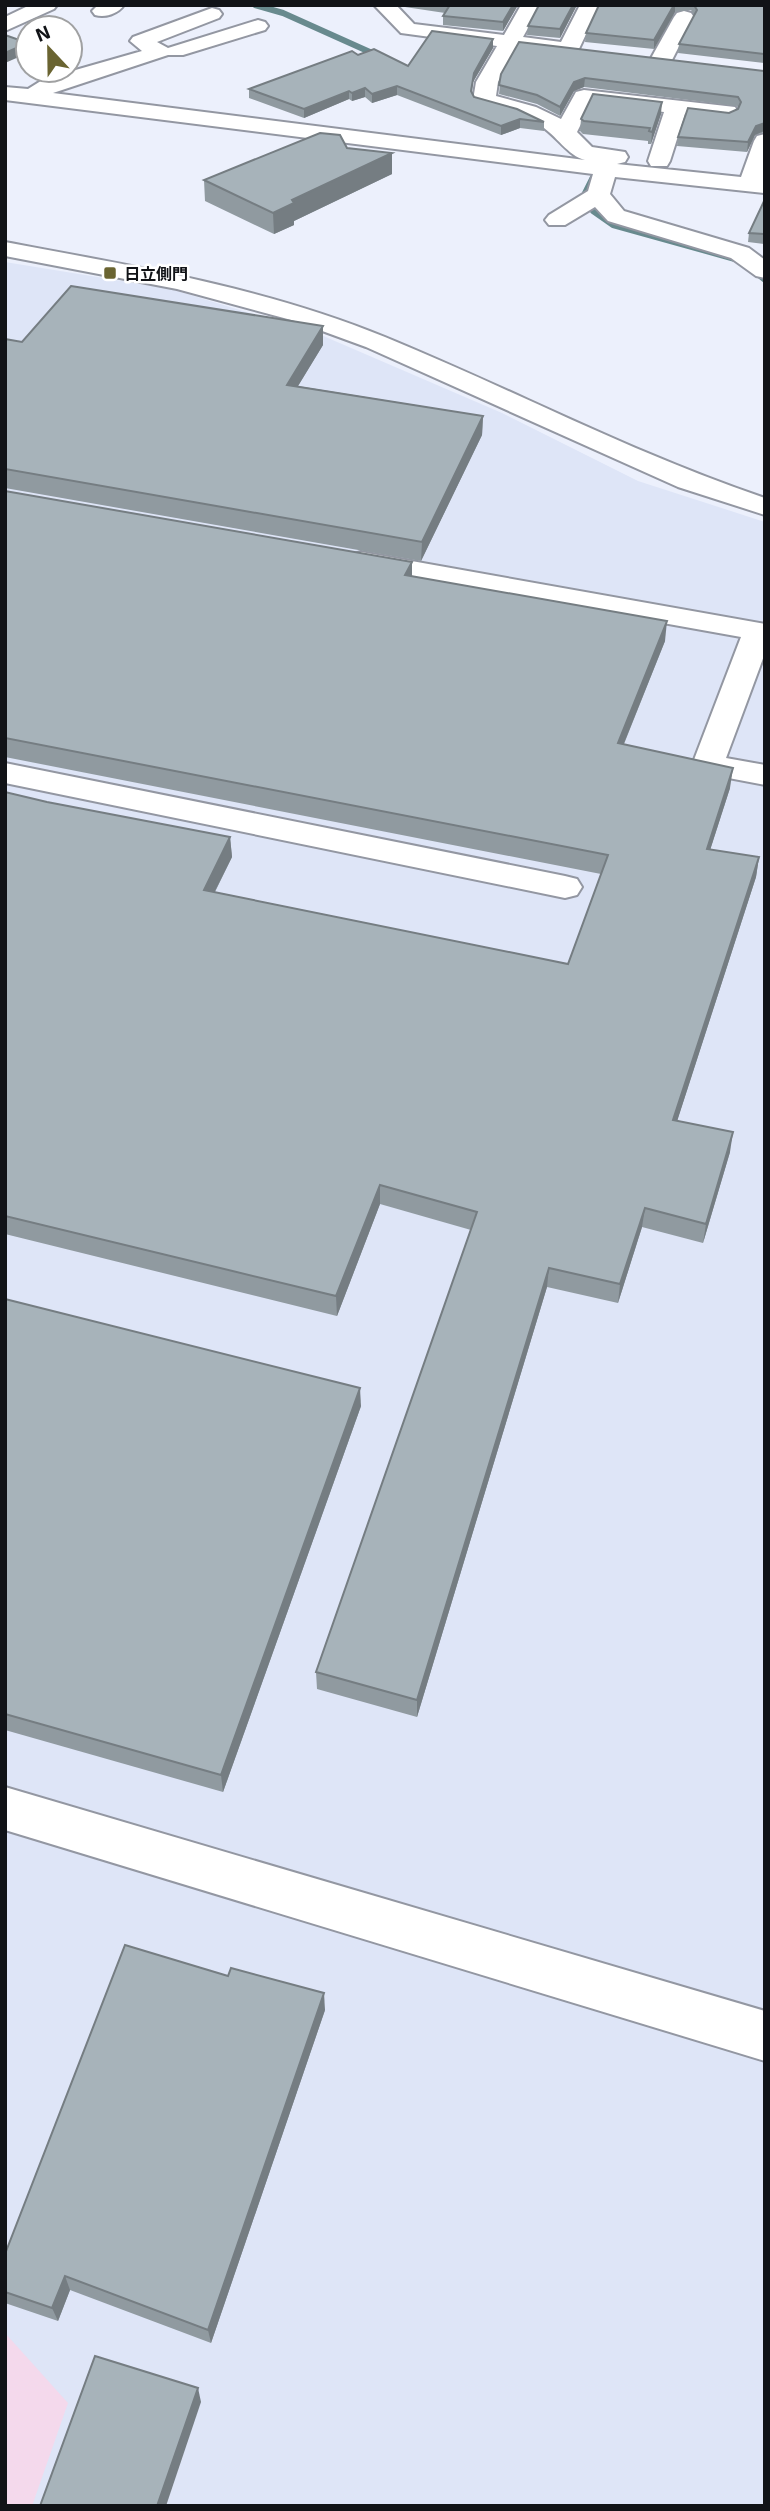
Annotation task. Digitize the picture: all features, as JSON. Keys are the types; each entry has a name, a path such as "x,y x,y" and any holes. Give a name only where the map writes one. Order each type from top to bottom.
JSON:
{"street":[{"path":"5,24 47,5"},
{"path":"384,5 408,29 595,52"},
{"path":"531,5 487,82 484,100 537,113 566,132 585,153 701,165"},
{"path":"568,49 590,5"},
{"path":"160,52 140,41 212,13"},
{"path":"662,60 684,17"},
{"path":"32,97 52,83 160,52 184,51 258,26"},
{"path":"635,57 687,63"},
{"path":"5,93 606,170 757,186 765,141"},
{"path":"566,132 584,97 727,112"},
{"path":"659,161 676,108"},
{"path":"557,220 591,199 606,170"},
{"path":"591,199 615,216 740,253 765,271"},
{"path":"5,249 180,282 304,316 387,347 688,481 765,507"},
{"path":"334,556 758,631 708,765 765,775"},
{"path":"5,773 565,887"},
{"path":"5,1808 765,2036"}],"shaded area":[{"path":"5,262 171,289 321,335 502,413 638,481 765,522 765,2506 5,2506"},
{"path":"5,2333 68,2403 32,2506 5,2506"}],"building":[{"path":"450,5 513,5 503,22 443,16"},
{"path":"539,5 573,5 560,29 528,26"},
{"path":"599,5 674,5 654,40 586,33"},
{"path":"694,5 765,5 765,54 679,44 697,10"},
{"path":"432,31 493,39 474,73 471,91 474,97 517,109 544,122 520,119 501,126 397,86 372,94 365,88 352,93 349,91 304,109 249,89 352,51 358,55 374,49 408,66"},
{"path":"5,35 14,38 14,49 5,53"},
{"path":"519,42 765,71 765,123 756,126 748,142 678,137 688,108 729,113 738,109 741,102 738,97 585,78 574,82 560,107 537,95 499,85 501,74"},
{"path":"593,94 662,102 652,132 649,131 650,128 584,121 581,119"},
{"path":"320,133 340,135 347,148 392,153 292,200 294,203 273,213 204,180"},
{"path":"765,199 765,234 749,233"},
{"path":"71,286 323,326 287,385 483,416 422,542 5,469 5,339 22,342"},
{"path":"5,491 412,562 405,575 667,621 618,743 733,768 707,849 759,857 673,1120 733,1132 706,1224 645,1208 620,1284 549,1268 417,1700 316,1672 477,1212 380,1185 336,1296 5,1216 5,792 230,837 204,890 568,964 608,855 5,738"},
{"path":"5,1299 360,1388 221,1775 5,1714"},
{"path":"125,1945 228,1976 231,1968 324,1993 208,2330 65,2276 52,2308 5,2292 5,2254"},
{"path":"95,2356 198,2388 157,2506 40,2506"}],"waterway":[{"path":"255,5 283,13 381,57"},
{"path":"596,171 585,193 593,211 613,225 742,261 765,280"}],"place":[{"name":"日立側門","path":"110,273"}]}
